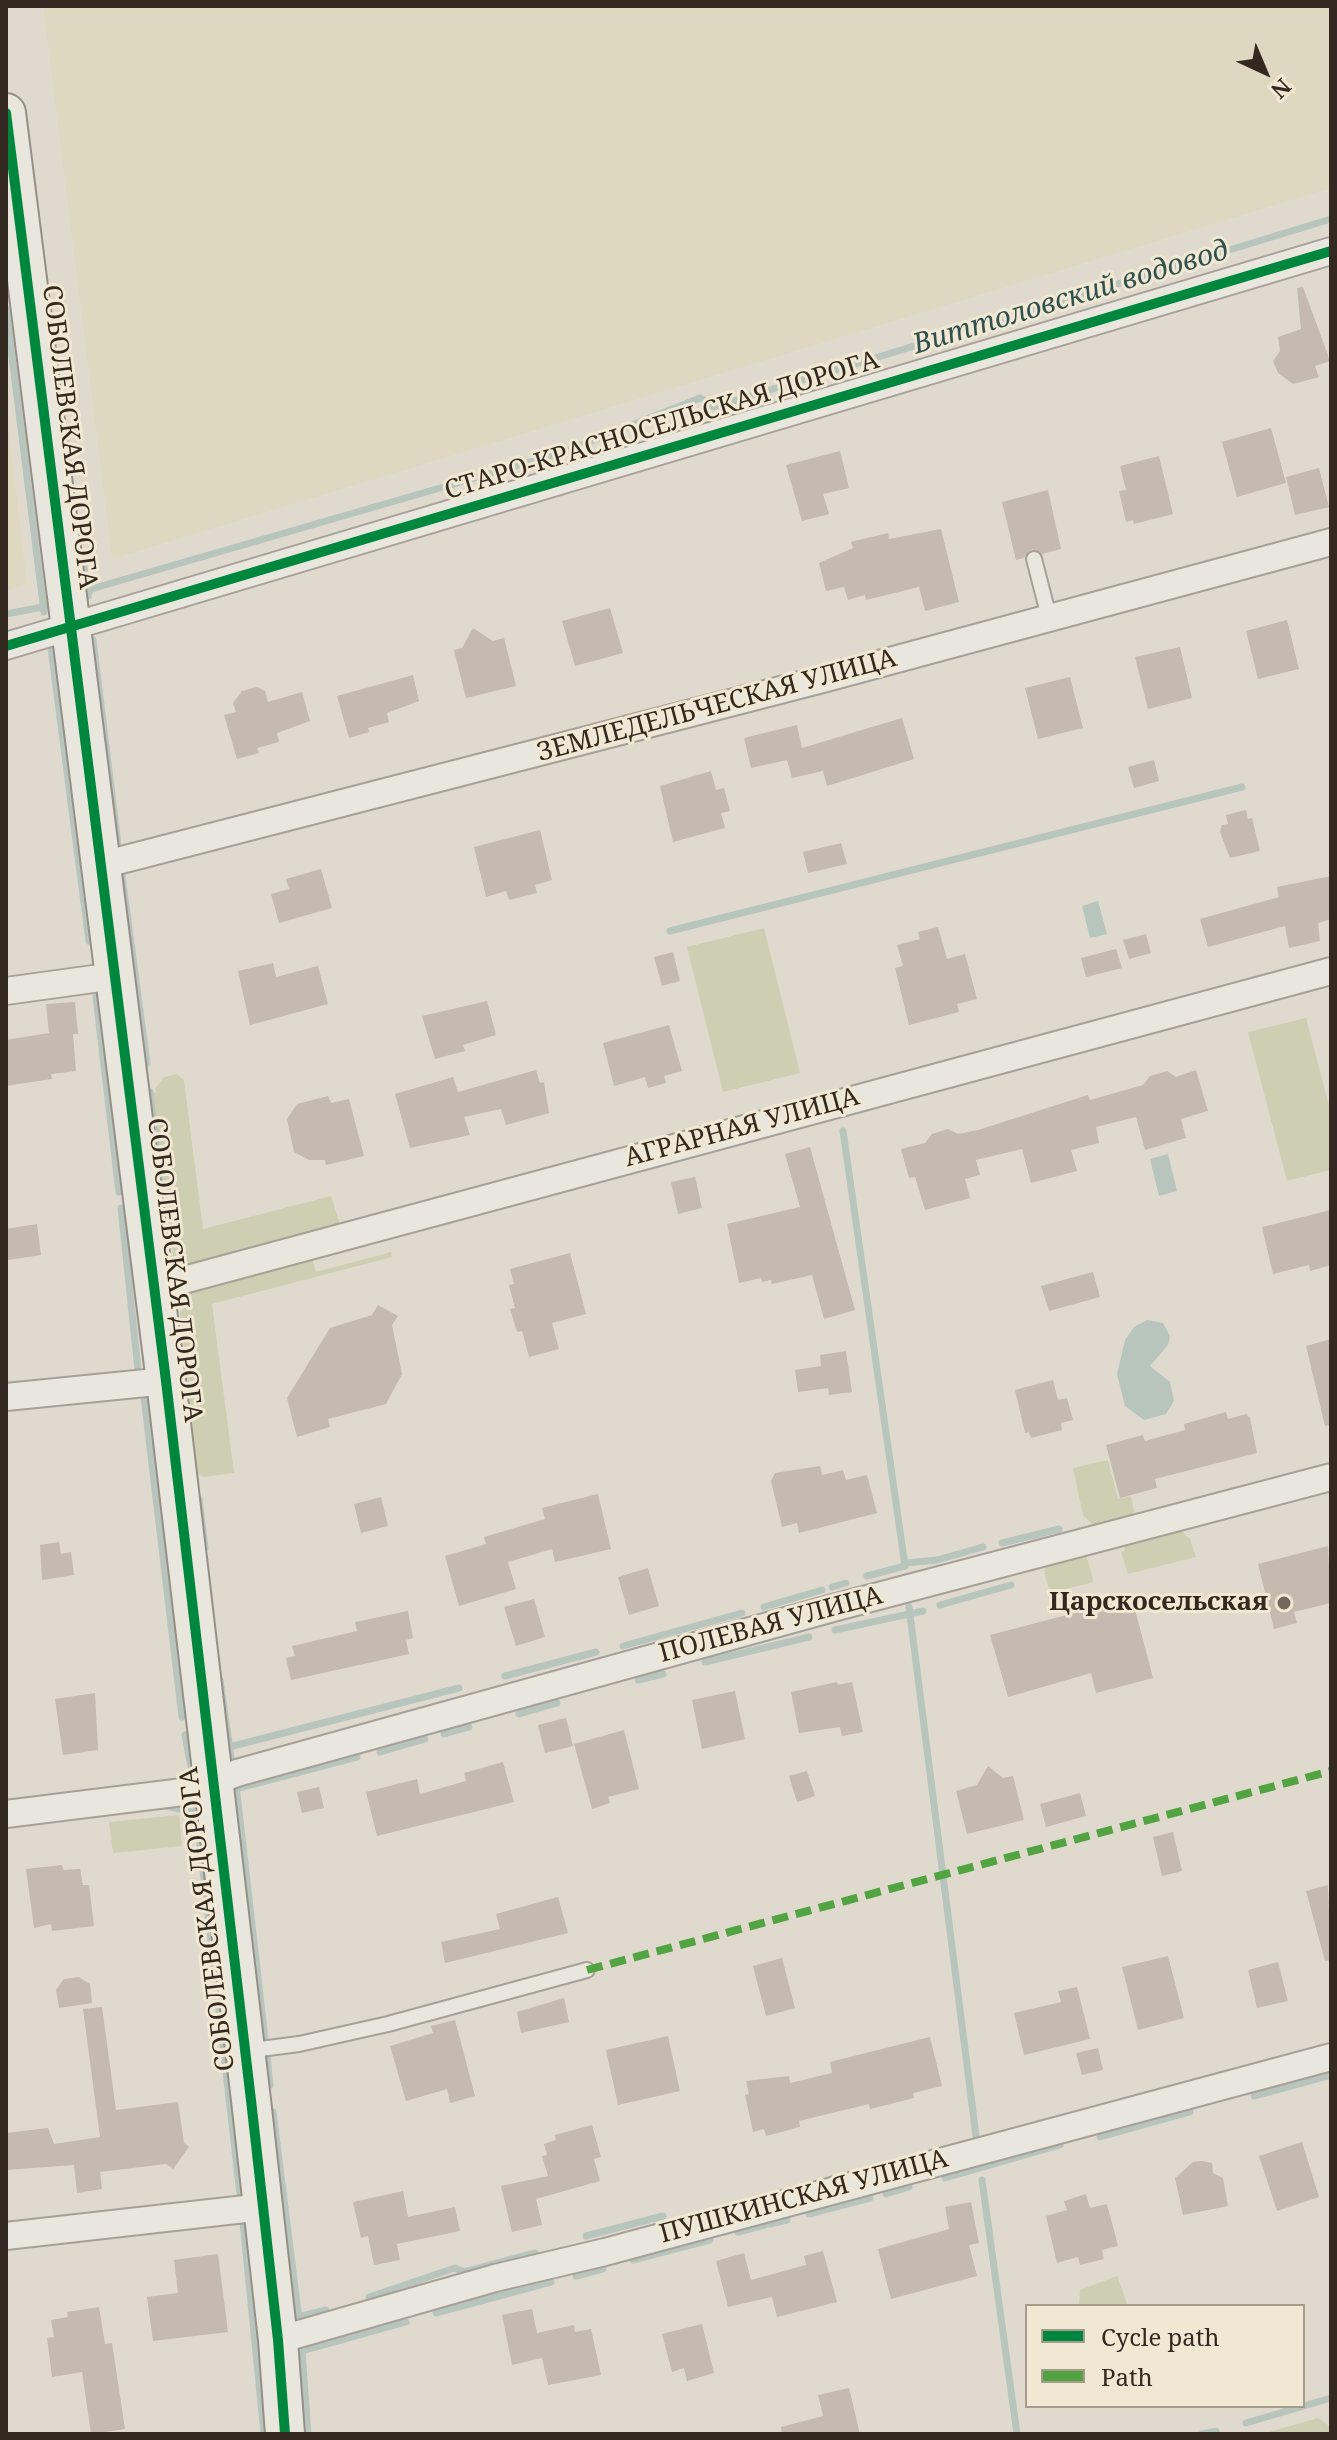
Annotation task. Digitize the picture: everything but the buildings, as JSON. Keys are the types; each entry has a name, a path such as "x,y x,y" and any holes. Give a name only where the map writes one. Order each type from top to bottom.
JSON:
{"street":[{"name":"СОБОЛЕВСКАЯ ДОРОГА","path":"6,113 214,1782 260,2049 263,2207 285,2434"},
{"name":"СТАРО-КРАСНОСЕЛЬСКАЯ ДОРОГА","path":"6,646 1331,251"},
{"name":"ЗЕМЛЕДЕЛЬЧЕСКАЯ УЛИЦА","path":"102,865 1331,542"},
{"name":"АГРАРНАЯ УЛИЦА","path":"154,1288 1331,971"},
{"path":"6,991 115,976"},
{"path":"6,1397 166,1381"},
{"name":"ПОЛЕВАЯ УЛИЦА","path":"6,1814 214,1782 833,1608 1331,1477"},
{"name":"ПУШКИНСКАЯ УЛИЦА","path":"278,2340 495,2278 1331,2057"},
{"path":"6,2236 263,2207"}],"lane":[{"path":"1034,559 1049,617"},
{"path":"260,2049 388,2024 587,1970"}],"shaded area":[{"path":"43,6 1331,6 1331,188 112,559"},
{"path":"6,409 27,584 6,591"},
{"path":"1098,901 1107,934 1090,938 1082,906"},
{"path":"1168,1154 1177,1191 1159,1196 1150,1159"},
{"path":"1147,1320 1163,1323 1170,1336 1168,1345 1150,1366 1170,1382 1174,1401 1166,1414 1144,1420 1125,1406 1117,1374 1125,1340 1134,1327"}],"green space":[{"path":"764,928 800,1073 723,1092 687,947"},
{"path":"1306,1018 1331,1113 1331,1170 1287,1181 1248,1032"},
{"path":"177,1074 184,1080 203,1229 331,1196 341,1227 177,1270 167,1263 174,1263 153,1092 157,1093 155,1089 164,1077"},
{"path":"391,1252 392,1257 212,1304 234,1473 203,1477 198,1474 180,1312 184,1309 172,1307 172,1297 177,1292 312,1259 316,1272"},
{"path":"1108,1460 1118,1499 1131,1496 1134,1511 1131,1516 1094,1526 1083,1515 1073,1468"},
{"path":"1180,1530 1190,1539 1196,1557 1128,1574 1121,1552 1125,1550 1124,1545"},
{"path":"1086,1555 1094,1582 1050,1593 1044,1572 1046,1565"},
{"path":"179,1815 182,1846 113,1853 109,1822"},
{"path":"1117,2276 1127,2304 1079,2304 1080,2290"},
{"path":"1318,2418 1331,2427 1331,2434 1262,2434"}],"waterway":[{"name":"Виттоловский водовод","path":"85,599 91,589 561,453 700,398 714,407 1331,219"},
{"path":"6,309 44,612"},
{"path":"83,559 88,596"},
{"name":"Виттоловский водовод","path":"6,614 48,606"},
{"path":"93,640 118,844"},
{"path":"51,648 89,941"},
{"path":"670,931 1242,787"},
{"path":"122,876 147,1063"},
{"path":"96,997 119,1192"},
{"path":"150,1092 161,1189"},
{"path":"843,1131 905,1566 867,1576"},
{"path":"121,1208 138,1370"},
{"path":"144,1397 182,1717"},
{"path":"199,1499 205,1548"},
{"path":"1002,1543 1059,1529"},
{"path":"905,1563 937,1560 983,1547"},
{"path":"832,1587 846,1583"},
{"path":"940,1605 1011,1585"},
{"path":"764,1607 822,1590"},
{"path":"909,1607 976,2136"},
{"path":"835,1630 923,1611"},
{"path":"623,1646 742,1613"},
{"path":"705,1662 809,1637"},
{"path":"505,1676 596,1652"},
{"path":"638,1680 663,1674"},
{"path":"220,1680 232,1764"},
{"path":"229,1747 459,1688"},
{"path":"519,1714 557,1703"},
{"path":"444,1734 469,1727"},
{"path":"185,1735 192,1772"},
{"path":"380,1752 425,1739"},
{"path":"235,1789 357,1757"},
{"path":"236,1785 265,2039"},
{"path":"167,1806 196,1813"},
{"path":"196,1809 240,2194"},
{"path":"267,2057 270,2085"},
{"path":"1254,2096 1331,2075"},
{"path":"273,2112 299,2320"},
{"path":"1100,2137 1190,2112"},
{"path":"945,2178 1060,2145"},
{"path":"982,2180 1017,2434"},
{"path":"886,2194 909,2187"},
{"path":"809,2214 870,2198"},
{"path":"586,2236 663,2216"},
{"path":"770,2224 787,2220"},
{"path":"243,2222 264,2434"},
{"path":"738,2232 765,2225"},
{"path":"633,2260 710,2240"},
{"path":"369,2297 455,2268 464,2272 535,2253"},
{"path":"576,2276 603,2269"},
{"path":"436,2313 551,2282"},
{"path":"298,2317 326,2310"},
{"path":"308,2434 302,2351 406,2322"},
{"path":"1305,2406 1331,2398"},
{"path":"1246,2423 1297,2408"},
{"path":"1202,2434 1216,2431"}],"marked path":[{"path":"587,1970 1331,1771"}],"cycle path":[{"path":"6,113 166,1381 251,2100 278,2340 285,2434"},
{"path":"6,646 1331,251"}],"place":[{"name":"Царскосельская","path":"1284,1603"}]}
